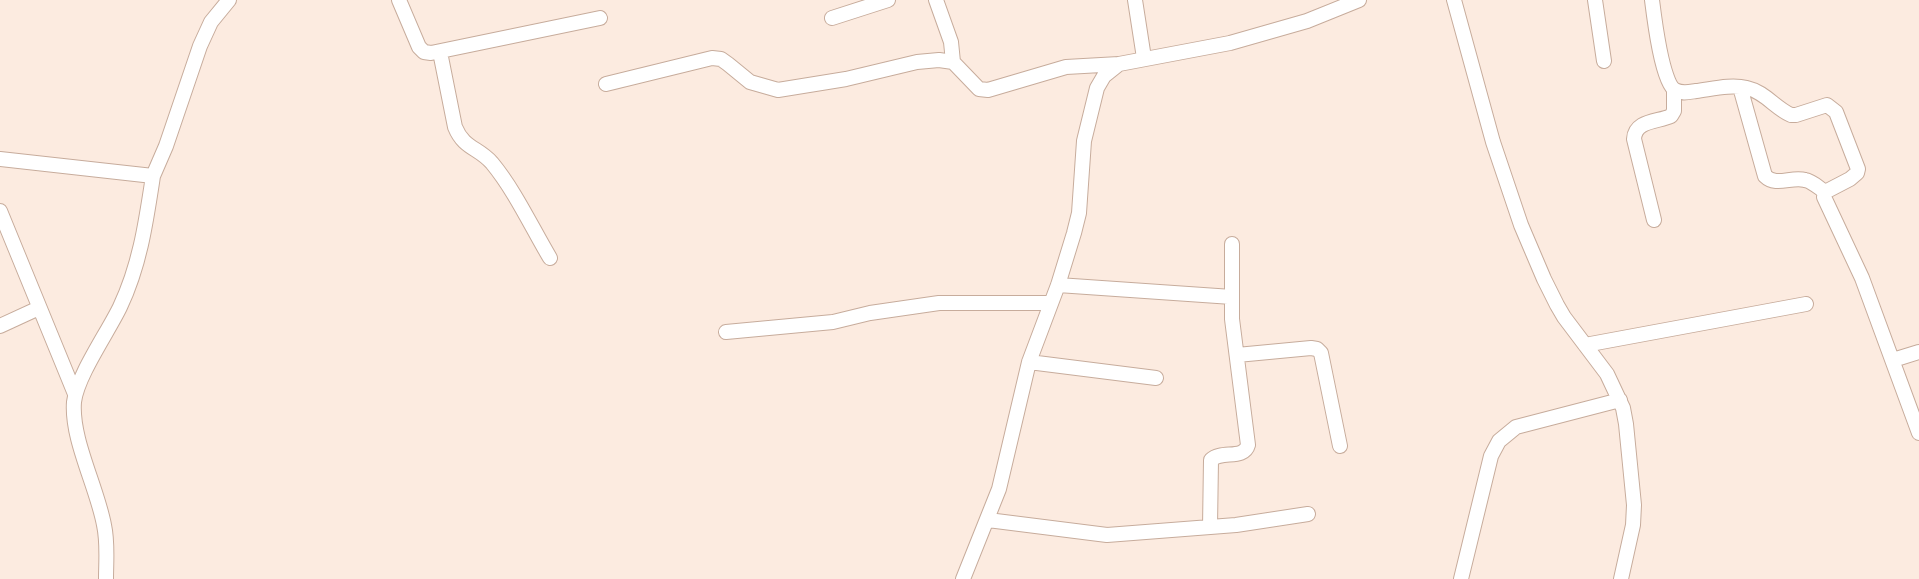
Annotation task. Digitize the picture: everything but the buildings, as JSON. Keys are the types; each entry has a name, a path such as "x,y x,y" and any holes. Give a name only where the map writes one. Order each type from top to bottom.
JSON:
{"street":[{"path":"74,403 79,383 120,307 136,269 144,236 153,176 166,146 200,46 211,22 229,0"},
{"path":"399,0 419,47 424,52 430,53 600,18"},
{"path":"832,18 888,0"},
{"path":"936,0 951,42 953,62"},
{"path":"1135,0 1144,58"},
{"path":"606,84 712,58 721,59 750,82 778,90 846,79 917,62 939,60 953,62 979,89 988,90 1066,67 1119,64 1144,58 1230,44 1307,21 1359,0"},
{"path":"1454,0 1493,142 1521,225 1557,305 1607,374 1620,400 1626,424 1634,505 1633,525 1621,579"},
{"path":"1596,0 1604,61"},
{"path":"1652,0 1664,70 1668,83 1674,90 1682,93 1740,87 1755,90 1791,115 1796,115 1827,105 1836,112 1858,169 1857,173 1850,179 1824,192"},
{"path":"440,52 455,127 460,138 482,153 498,171 550,258"},
{"path":"963,579 988,520 999,489 1029,362 1058,285 1079,213 1084,141 1097,88 1104,76 1119,64"},
{"path":"1740,87 1765,176 1769,180 1775,181 1806,180 1824,192"},
{"path":"1654,220 1634,139 1634,132 1648,122 1671,116 1674,111 1674,90"},
{"path":"0,160 153,176"},
{"path":"1824,192 1824,197 1862,278 1919,433"},
{"path":"0,211 39,308 74,403 82,450 104,524 106,541 106,579"},
{"path":"1210,527 1210,460 1221,454 1243,453 1247,450 1248,445 1232,319 1232,244"},
{"path":"1058,285 1232,297"},
{"path":"726,332 833,322 870,313 939,303 1051,303"},
{"path":"1585,345 1806,304"},
{"path":"0,326 39,308"},
{"path":"1237,355 1311,348 1317,349 1321,353 1340,446"},
{"path":"1893,360 1919,352"},
{"path":"1029,362 1156,378"},
{"path":"1461,579 1491,456 1499,441 1516,427 1620,400"},
{"path":"988,520 1107,535 1236,526 1308,514"}]}
